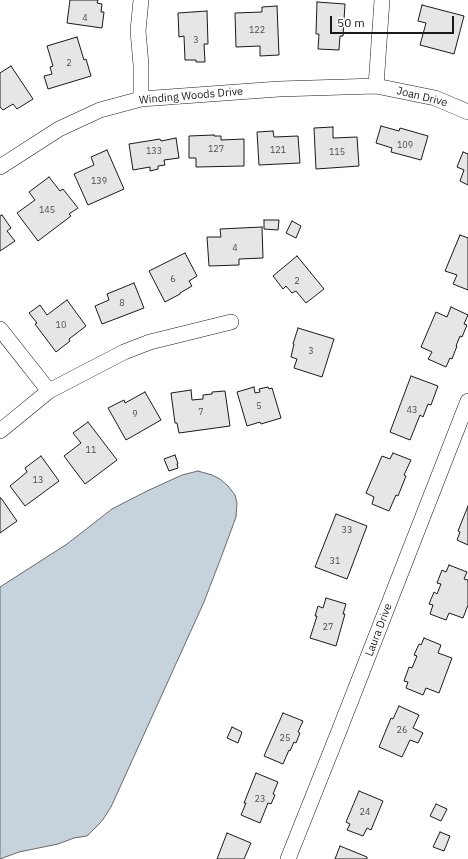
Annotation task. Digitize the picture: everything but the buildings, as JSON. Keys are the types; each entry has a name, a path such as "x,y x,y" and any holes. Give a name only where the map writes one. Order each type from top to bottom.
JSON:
{"street":[{"path":"141,0 138,31 141,65 141,99"},
{"path":"376,86 382,0"},
{"name":"Winding Woods Drive","path":"0,167 59,129 100,110 141,99 279,89 376,86"},
{"name":"Joan Drive","path":"376,86 434,98 468,112"},
{"path":"0,431 49,391 124,352 144,344 231,322"},
{"path":"0,329 49,391"},
{"name":"Laura Drive","path":"288,859 468,401"}],"shaded area":[{"path":"198,471 220,479 228,486 235,495 237,503 236,517 204,602 111,807 102,821 87,836 19,852 0,859 0,587 67,544 112,509 182,475"}]}
